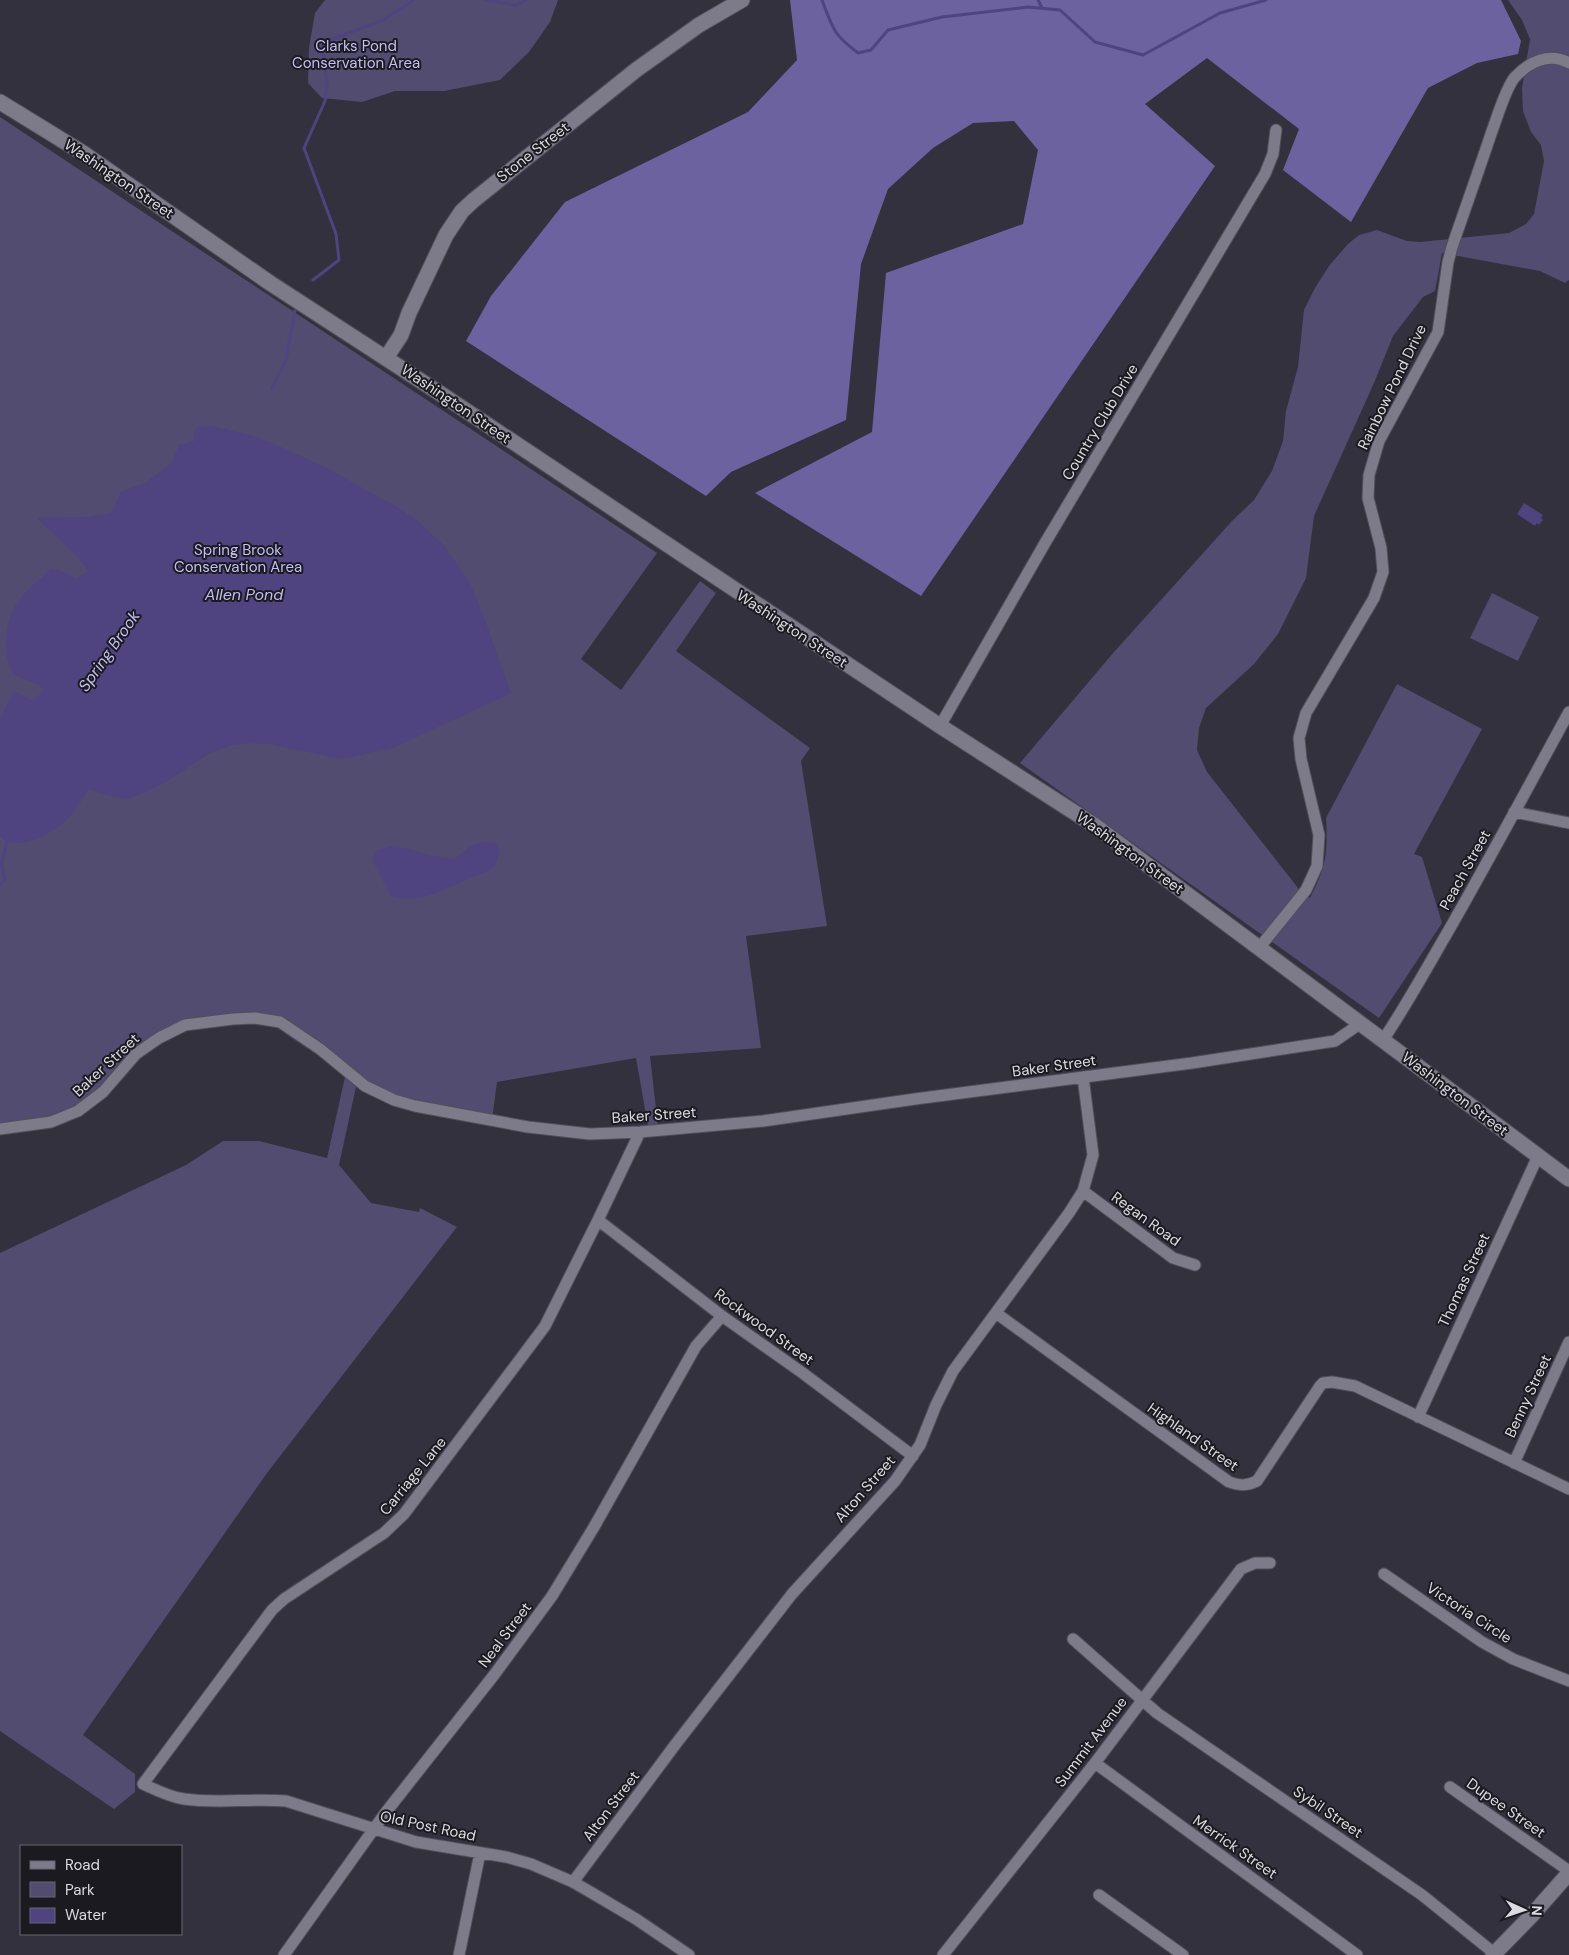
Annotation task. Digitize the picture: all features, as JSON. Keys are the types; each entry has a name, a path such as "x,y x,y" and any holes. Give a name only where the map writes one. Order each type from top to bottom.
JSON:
{"main road":[{"name":"Stone Street","path":"386,358 402,335 409,313 446,234 468,205 636,70 699,24 742,0"},
{"name":"Washington Street","path":"0,102 84,153 270,282 940,726 1094,825 1569,1179"},
{"path":"1494,1954 1532,1915 1569,1872"}],"street":[{"name":"Rainbow Pond Drive","path":"1259,948 1306,890 1317,866 1319,835 1301,759 1299,738 1306,713 1374,598 1383,572 1381,548 1368,498 1369,475 1374,458 1394,412 1438,332 1448,262 1452,247 1500,110 1513,79 1541,58 1559,58 1569,63"},
{"name":"Country Club Drive","path":"940,726 1045,544 1265,174 1273,154 1276,130"},
{"name":"Peach Street","path":"1383,1040 1405,1007 1498,846 1514,812 1569,712"},
{"path":"1514,812 1569,824"},
{"name":"Baker Street","path":"0,1129 50,1122 78,1111 102,1092 136,1054 147,1045 185,1025 256,1018 280,1022 292,1028 365,1086 394,1100 415,1106 551,1131 590,1134 640,1132 763,1121 1192,1063 1335,1041 1361,1023"},
{"name":"Alton Street","path":"574,1882 675,1745 792,1594 896,1481 920,1445 936,1405 954,1371 1083,1191 1093,1155 1083,1077"},
{"name":"Carriage Lane","path":"143,1784 272,1610 284,1599 384,1533 404,1514 545,1326 640,1132"},
{"name":"Thomas Street","path":"1418,1417 1538,1156"},
{"name":"Regan Road","path":"1083,1191 1173,1258 1195,1265"},
{"name":"Rockwood Street","path":"598,1220 722,1316 804,1374 913,1456"},
{"name":"Highland Street","path":"996,1313 1229,1482 1237,1485 1243,1486 1257,1481 1323,1383 1332,1382 1350,1384 1569,1489"},
{"name":"Neal Street","path":"284,1955 373,1830 494,1675 552,1596 594,1528 696,1346 722,1316"},
{"name":"Benny Street","path":"1514,1463 1569,1342"},
{"name":"Summit Avenue","path":"943,1955 1095,1763 1241,1569 1256,1563 1270,1562"},
{"name":"Victoria Circle","path":"1384,1574 1482,1642 1513,1659 1569,1681"},
{"name":"Sybil Street","path":"1073,1638 1157,1713 1422,1896 1494,1954"},
{"name":"Merrick Street","path":"1095,1763 1358,1955"},
{"name":"Old Post Road","path":"143,1784 162,1793 182,1799 202,1801 267,1799 301,1804 373,1830 416,1842 480,1852 531,1864 574,1882 636,1919 689,1955"},
{"name":"Dupee Street","path":"1450,1787 1569,1872"},
{"path":"459,1955 480,1852"},
{"path":"1100,1895 1182,1955"}],"green space":[{"name":"Clarks Pond Conservation Area","path":"325,0 558,0 550,22 529,52 500,80 444,91 395,91 362,102 322,98 308,83 309,48 315,13"},
{"path":"1508,0 1569,0 1569,280 1565,283 1540,271 1442,253 1435,291 1423,297 1393,336 1314,516 1306,578 1278,634 1254,664 1206,708 1199,728 1197,750 1207,772 1298,888 1310,898 1320,877 1325,860 1327,842 1326,818 1397,684 1482,729 1414,854 1422,857 1442,923 1379,1018 1020,763 1114,652 1232,521 1254,500 1272,471 1283,441 1286,411 1298,367 1304,310 1329,266 1348,244 1359,235 1377,230 1407,241 1420,242 1509,233 1526,224 1534,214 1544,161 1541,145 1531,132 1523,111 1522,88 1530,39 1522,20"},
{"name":"Spring Brook Conservation Area","path":"0,117 657,553 581,659 621,690 700,581 716,593 676,651 810,748 801,761 827,926 746,936 761,1048 650,1056 658,1126 648,1126 636,1058 497,1082 492,1120 394,1100 280,1022 197,1023 159,1038 78,1111 0,1129"},
{"path":"1492,593 1539,617 1518,661 1470,638"},
{"path":"345,1077 356,1087 339,1165 371,1203 419,1212 420,1208 457,1227 267,1473 83,1735 135,1774 135,1792 114,1809 0,1731 0,1253 186,1165 223,1141 259,1141 327,1158"}],"shaded area":[{"path":"790,0 1501,0 1521,41 1518,54 1477,63 1428,88 1351,222 1283,170 1299,129 1207,58 1145,104 1215,166 921,596 755,493 872,432 886,273 1023,224 1038,150 1014,121 973,123 933,148 888,189 861,264 846,420 731,472 706,496 466,341 491,296 565,202 748,112 797,60"}],"water":[{"name":"Allen Pond","path":"212,426 257,437 281,447 330,470 397,507 419,522 444,546 469,581 511,693 393,748 342,759 269,744 250,743 232,745 208,754 166,782 127,799 102,794 89,789 77,807 57,828 41,837 23,843 6,841 0,836 0,718 13,693 16,692 35,700 43,690 40,685 13,674 6,649 7,631 11,614 15,606 32,586 51,569 77,578 88,571 78,557 37,518 90,517 111,513 121,492 145,483 172,463 179,445 194,441 194,433 197,427"},
{"path":"1524,503 1543,515 1541,518 1543,520 1539,525 1537,523 1535,526 1517,514"},
{"path":"484,842 493,842 498,846 499,854 495,866 486,872 440,891 416,898 391,896 373,861 376,851 390,846 455,859 470,846"}],"waterway":[{"name":"Spring Brook","path":"313,280 339,260 336,234 304,148 325,101 327,84 322,43 383,20 414,0"},
{"name":"Spring Brook","path":"485,0 516,5 527,0"},
{"name":"Spring Brook","path":"822,0 839,36 858,53 871,50 888,30 942,17 1028,7 1060,10 1095,42 1143,55 1220,13 1266,0"},
{"name":"Spring Brook","path":"1038,0 1042,8"},
{"name":"Spring Brook","path":"272,388 286,360 295,310"},
{"name":"Spring Brook","path":"0,885 5,879 1,864 8,839"}]}
